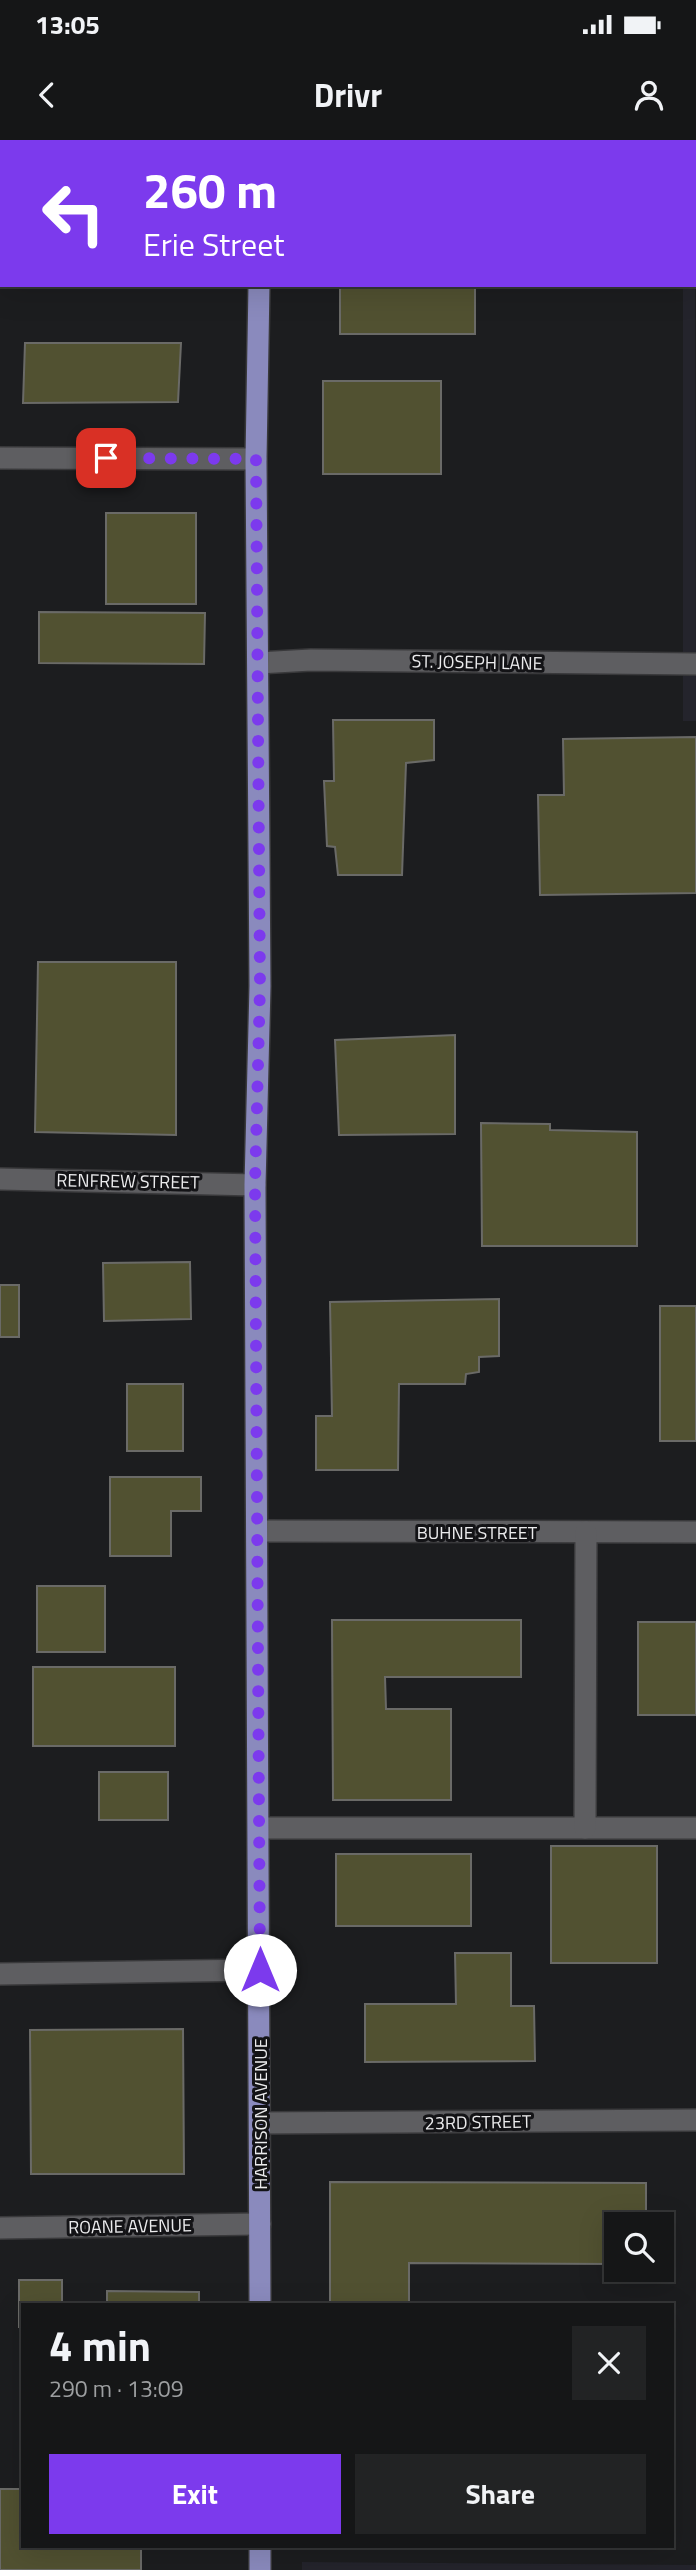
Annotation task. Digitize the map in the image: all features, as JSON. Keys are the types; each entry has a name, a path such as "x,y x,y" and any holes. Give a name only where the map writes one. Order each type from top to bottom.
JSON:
{"main road":[{"name":"HARRISON AVENUE","path":"259,287 256,459 260,986 255,1185 260,2303"},
{"path":"260,2548 260,2570"}],"street":[{"path":"0,458 256,459"},
{"name":"ST. JOSEPH LANE","path":"258,663 325,660 696,664"},
{"name":"RENFREW STREET","path":"0,1180 255,1185"},
{"name":"BUHNE STREET","path":"257,1531 696,1532"},
{"path":"585,1828 586,1532"},
{"path":"259,1828 696,1828"},
{"path":"0,1974 260,1970"},
{"name":"23RD STREET","path":"260,2123 696,2120"},
{"name":"ROANE AVENUE","path":"0,2228 260,2224"}],"shaded area":[{"path":"683,287 695,287 696,721 683,721"},
{"path":"302,2562 696,2565 696,2570 302,2570"}],"building":[{"path":"340,287 475,287 475,334 340,334"},
{"path":"25,343 181,343 178,402 23,403"},
{"path":"323,381 441,381 441,474 323,474"},
{"path":"106,513 196,513 196,604 106,604"},
{"path":"39,612 205,613 204,664 39,663"},
{"path":"333,720 434,720 434,760 406,763 402,875 338,875 335,847 327,846 324,781 334,781"},
{"path":"696,737 696,893 540,895 538,795 564,795 563,739"},
{"path":"38,962 176,962 176,1135 35,1132"},
{"path":"455,1035 455,1134 339,1135 335,1040"},
{"path":"481,1123 550,1124 550,1130 637,1132 637,1246 482,1246"},
{"path":"190,1262 191,1319 104,1321 103,1263"},
{"path":"0,1285 19,1285 19,1337 0,1337"},
{"path":"499,1299 499,1356 479,1357 479,1372 466,1374 465,1384 399,1384 398,1470 316,1470 316,1416 332,1416 330,1302"},
{"path":"660,1306 696,1306 696,1441 660,1441"},
{"path":"127,1384 183,1384 183,1451 127,1451"},
{"path":"110,1477 201,1477 201,1511 171,1511 171,1556 110,1556"},
{"path":"37,1586 105,1586 105,1652 37,1652"},
{"path":"332,1620 521,1620 521,1677 385,1677 386,1709 451,1709 451,1800 333,1800"},
{"path":"638,1622 696,1622 696,1715 638,1715"},
{"path":"33,1667 175,1667 175,1746 33,1746"},
{"path":"99,1772 168,1772 168,1820 99,1820"},
{"path":"551,1846 657,1846 657,1963 551,1963"},
{"path":"336,1854 471,1854 471,1926 336,1926"},
{"path":"455,1953 511,1953 511,2006 534,2006 535,2061 365,2062 365,2004 456,2004"},
{"path":"183,2029 184,2174 31,2174 30,2030"},
{"path":"330,2182 646,2183 646,2212 604,2212 604,2264 409,2263 409,2303 330,2303"},
{"path":"19,2280 62,2280 62,2303 21,2303 19,2327"},
{"path":"107,2291 199,2292 199,2303 107,2303"},
{"path":"0,2489 21,2489 21,2548 141,2548 141,2570 0,2570"}],"route":[{"path":"106,458 256,459 260,986 255,1185 260,1970"}]}
